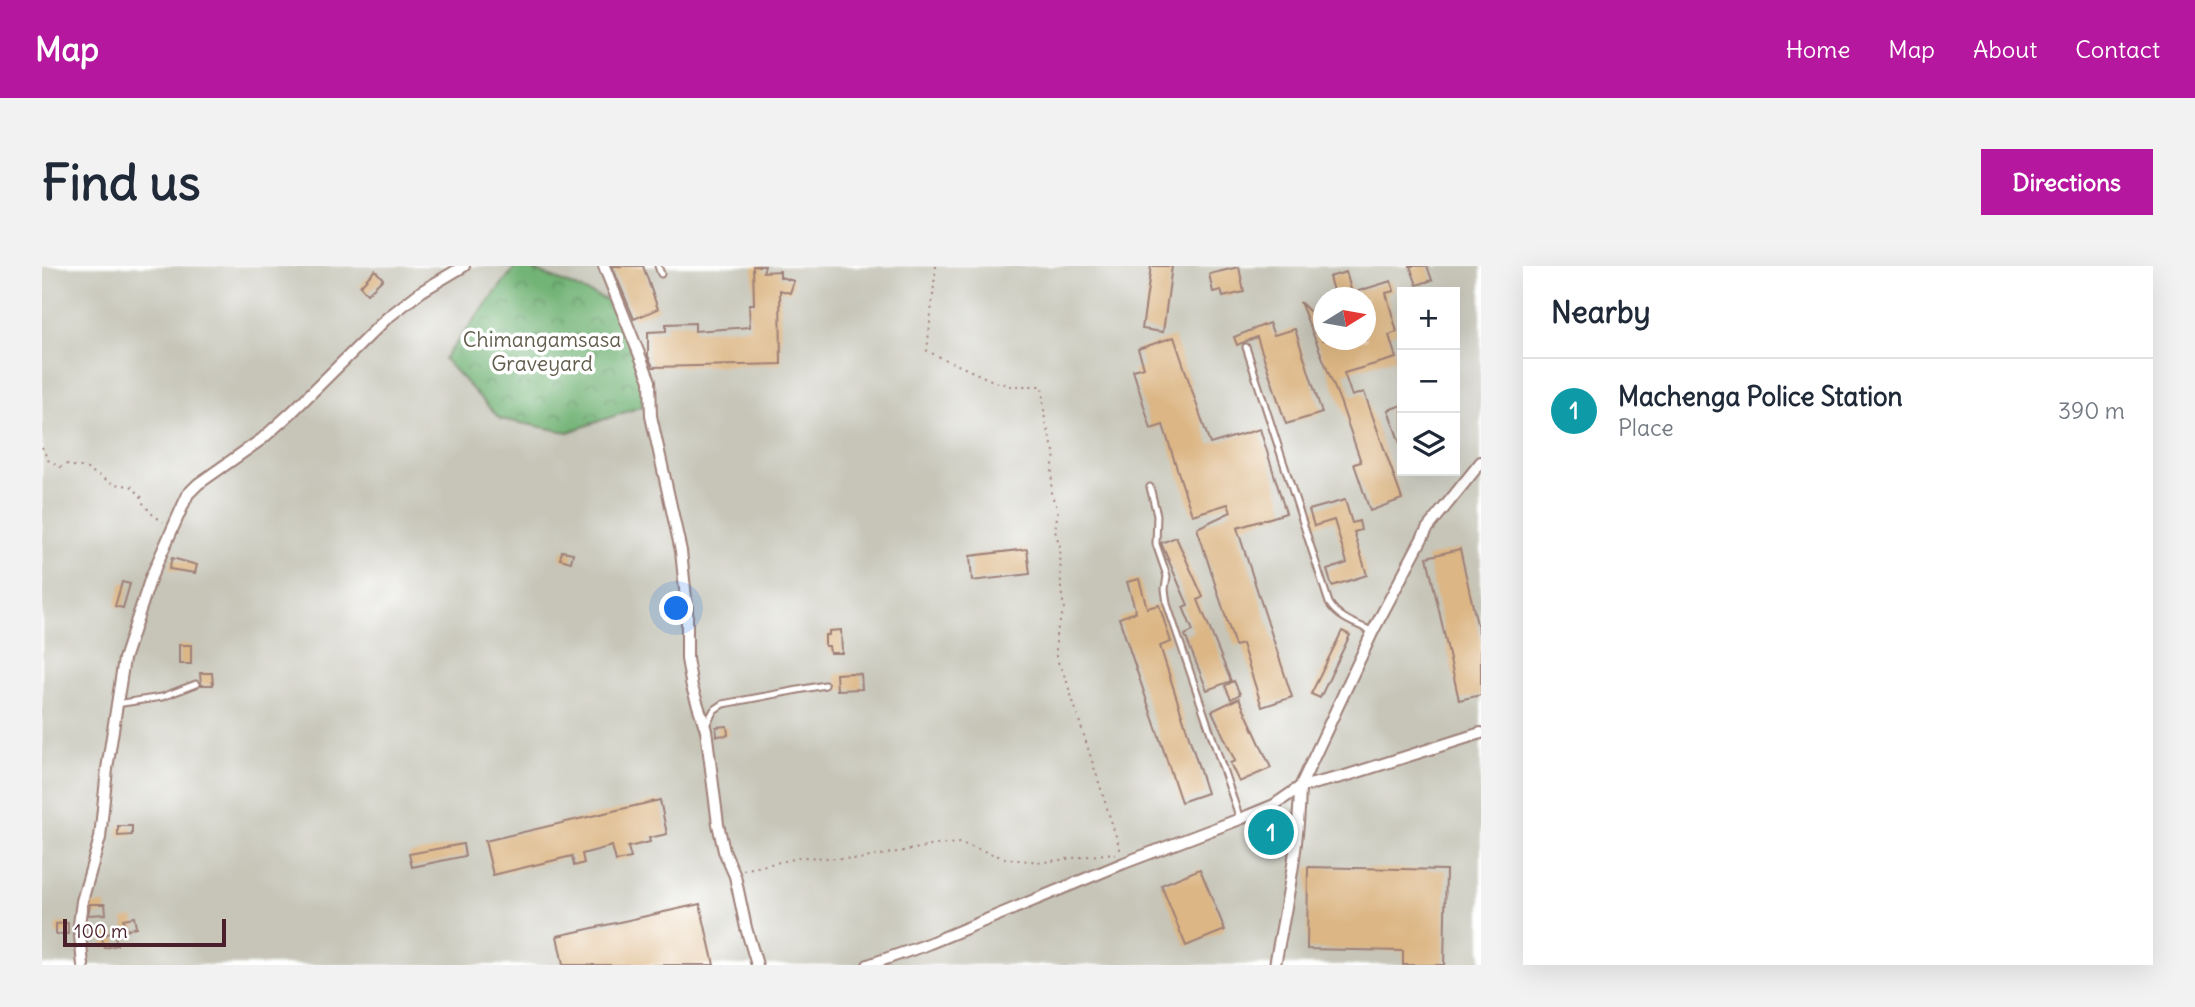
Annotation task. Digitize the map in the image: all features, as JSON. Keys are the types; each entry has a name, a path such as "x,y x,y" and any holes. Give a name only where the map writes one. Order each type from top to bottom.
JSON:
{"street":[{"path":"83,965 79,925 82,901 100,838 107,769 124,659 150,577 188,494 292,412 387,318 422,291 464,266"},
{"path":"604,266 650,381 651,416 681,551 687,608 687,659 692,687 706,730 718,824 735,876 757,965"},
{"path":"1275,965 1292,869 1300,812 1300,787 1373,631 1427,529 1481,462"},
{"path":"868,965 923,946 1274,805 1300,787 1345,776 1481,733"}],"lane":[{"path":"659,266 661,274"},
{"path":"1246,347 1329,603 1343,618 1373,631"},
{"path":"1150,487 1157,515 1156,544 1167,576 1167,604 1240,819"},
{"path":"116,704 162,697 196,684"},
{"path":"706,730 713,710 723,704 825,685"}],"path":[{"path":"936,266 927,351 993,381 1010,386 1042,386 1045,421 1055,455 1051,494 1058,509 1055,531 1060,546 1064,609 1056,634 1056,658 1066,679 1124,863"},
{"path":"42,447 48,460 60,467 68,464 84,467 114,484 131,486 153,515 168,527 172,527"},
{"path":"729,864 743,870 803,858 859,859 960,843 1007,859 1043,862 1114,853 1124,863"}],"shaded area":[{"path":"42,266 1481,266 1481,965 42,965"}],"green space":[{"name":"Chimangamsasa Graveyard","path":"516,266 524,266 614,303 647,383 643,406 568,432 500,419 444,359"}],"building":[{"path":"612,266 643,266 658,309 634,319"},
{"path":"753,266 765,266 763,272 780,271 780,277 794,281 790,293 780,290 781,364 653,367 648,356 648,332 666,331 666,324 695,323 695,331 750,327 749,304 754,304"},
{"path":"1151,266 1172,266 1163,332 1142,329"},
{"path":"1410,266 1427,266 1432,280 1417,285"},
{"path":"1239,267 1244,292 1223,297 1221,290 1213,292 1209,274"},
{"path":"375,270 383,279 367,294 360,286"},
{"path":"1346,272 1350,287 1332,287 1329,277"},
{"path":"1391,281 1394,291 1386,293 1397,332 1389,335 1396,358 1344,373 1352,396 1364,392 1402,499 1370,511 1354,464 1361,462 1319,350 1376,350 1376,287 1372,287"},
{"path":"1300,302 1313,315 1313,334"},
{"path":"1269,323 1274,335 1295,329 1322,413 1286,424 1257,337 1237,345 1234,337"},
{"path":"1174,337 1210,444 1260,429 1286,513 1237,528 1292,697 1262,707 1242,644 1235,646 1197,528 1231,512 1228,504 1192,515 1163,425 1151,429 1133,370 1144,367 1138,349"},
{"path":"1397,407 1397,435 1388,410"},
{"path":"1345,500 1352,523 1359,521 1361,530 1354,532 1367,575 1332,586 1327,570 1347,563 1334,520 1314,526 1309,510"},
{"path":"1176,537 1203,597 1198,600 1231,681 1207,690 1185,635 1193,631 1183,607 1188,605 1161,543"},
{"path":"1027,549 1030,574 972,581 970,556"},
{"path":"1460,549 1481,642 1481,695 1459,700 1427,557"},
{"path":"562,551 573,553 571,562 560,559"},
{"path":"172,558 197,565 195,573 169,569"},
{"path":"1139,579 1147,608 1159,605 1171,642 1160,646 1207,793 1181,802 1119,618 1136,612 1127,582"},
{"path":"122,582 130,584 123,608 115,606"},
{"path":"841,630 842,653 830,653 829,646 825,646 825,635 829,635 829,631"},
{"path":"1342,631 1350,635 1320,698 1311,694"},
{"path":"179,645 191,645 191,664 179,664"},
{"path":"200,673 212,673 213,685 201,685"},
{"path":"836,674 861,674 862,689 837,690"},
{"path":"1234,681 1240,694 1231,699 1225,686"},
{"path":"1239,698 1271,768 1239,782 1230,763 1235,761 1212,711"},
{"path":"727,726 728,735 717,736 716,727"},
{"path":"660,800 667,834 649,838 650,842 628,847 631,858 616,861 612,846 582,854 584,863 574,866 572,856 493,875 485,841"},
{"path":"1273,819 1282,839 1268,844 1260,825"},
{"path":"118,826 132,826 132,835 118,836"},
{"path":"463,844 465,856 412,867 409,854"},
{"path":"1308,867 1446,870 1444,965 1403,965 1403,951 1307,949"},
{"path":"1200,869 1225,930 1186,946 1161,885"},
{"path":"90,904 105,904 106,914 88,915"},
{"path":"700,904 714,965 563,965 557,936"},
{"path":"134,917 136,927 126,930 123,919"},
{"path":"68,923 68,934 56,934 56,924"},
{"path":"114,932 117,945 105,948 101,936"}],"place":[{"name":"Machenga Police Station","path":"1271,832"}]}
